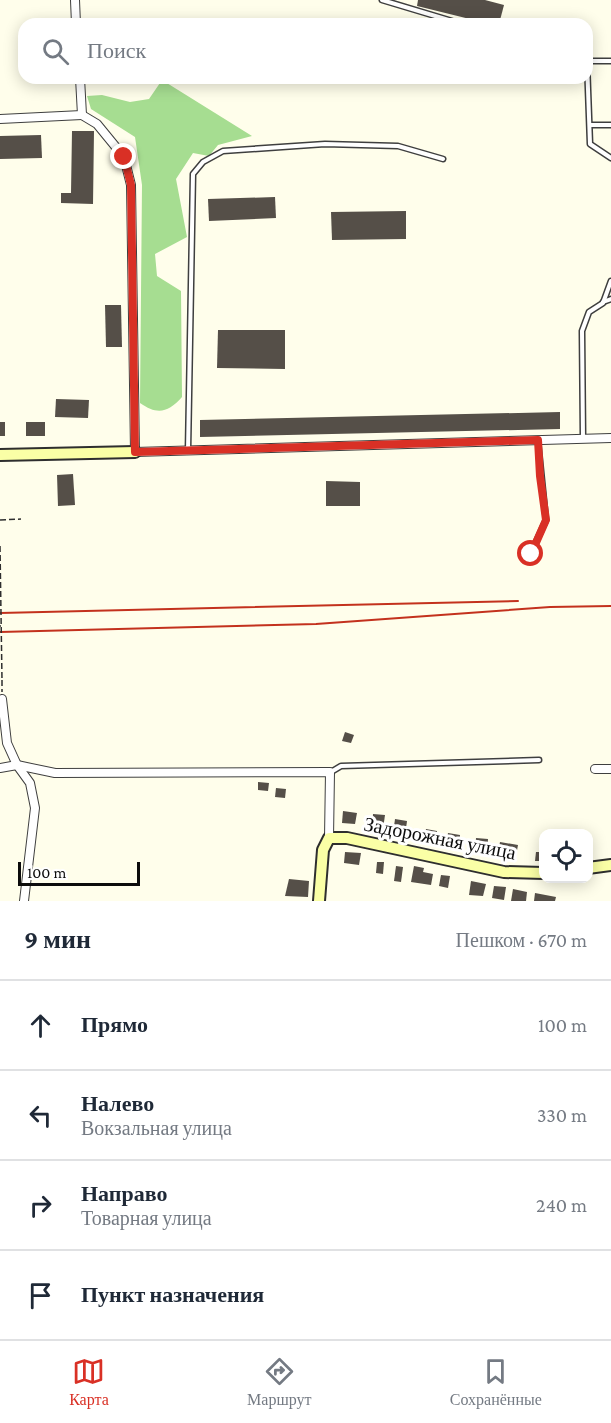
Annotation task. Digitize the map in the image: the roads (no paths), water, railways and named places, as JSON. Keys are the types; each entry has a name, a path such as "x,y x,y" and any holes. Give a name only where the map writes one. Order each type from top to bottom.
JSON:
{"street":[{"path":"75,0 76,18"},
{"path":"80,84 82,115"},
{"path":"0,119 82,115 97,124 124,157 131,185 135,452"},
{"path":"0,455 611,438"},
{"path":"2,699 7,743 17,765 30,783 35,808 24,901"},
{"path":"0,768 17,765 55,773 330,772 329,838 323,850 319,901"},
{"path":"595,769 611,769"},
{"name":"Задорожная улица","path":"329,838 347,838 504,872 539,873"},
{"path":"593,867 611,865"}],"lane":[{"path":"382,0 443,18"},
{"path":"593,62 611,61"},
{"path":"588,84 590,144 611,158"},
{"path":"590,125 611,125"},
{"path":"188,451 192,174 203,162 223,151 325,144 398,146 443,159"},
{"path":"603,303 611,281"},
{"path":"583,439 582,331 590,312 611,299"},
{"path":"531,554 546,520 538,440"},
{"path":"330,772 340,766 539,760"}],"railway":[{"path":"0,613 518,601"},
{"path":"0,632 316,624 550,607 611,606"}]}
